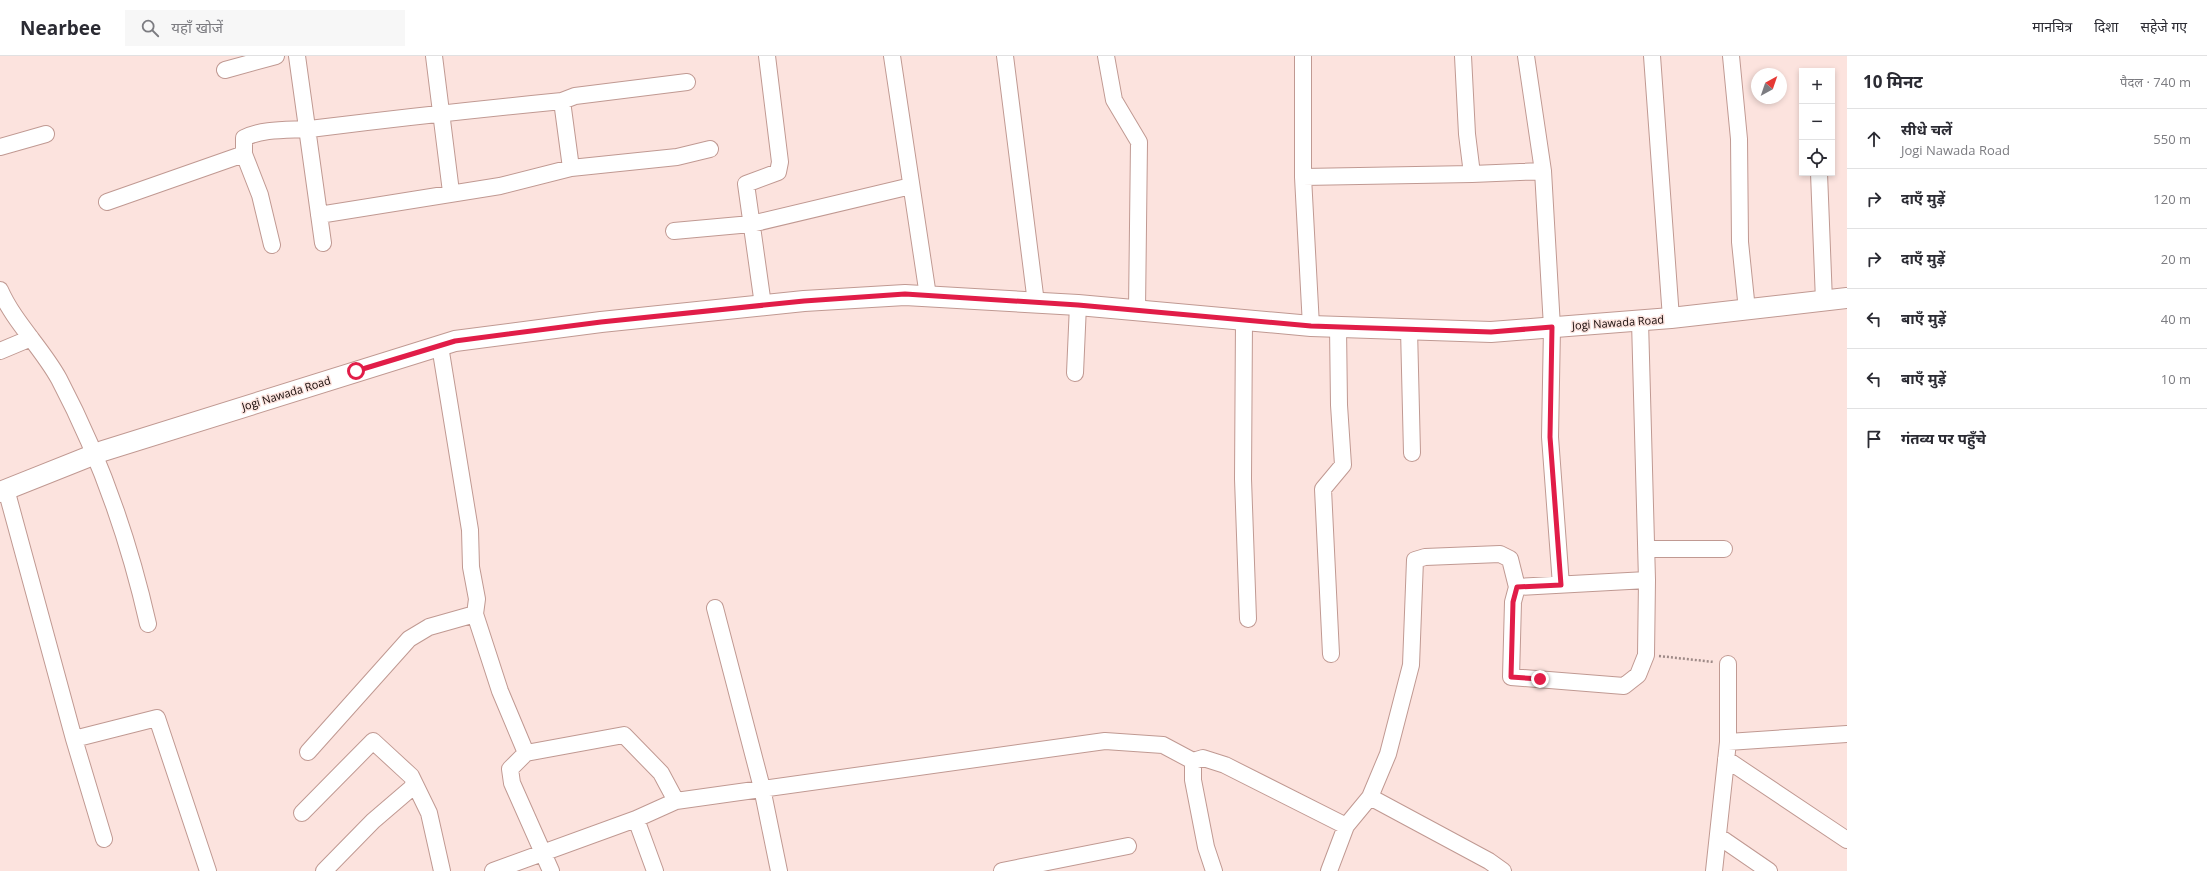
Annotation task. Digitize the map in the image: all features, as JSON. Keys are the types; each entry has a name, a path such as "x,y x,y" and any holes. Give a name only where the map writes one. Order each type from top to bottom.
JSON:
{"street":[{"path":"225,70 276,56"},
{"path":"297,56 323,243"},
{"path":"434,56 451,192"},
{"path":"763,305 746,184 778,172 780,162 766,56"},
{"path":"892,56 928,296"},
{"path":"1006,56 1036,303"},
{"path":"1106,56 1114,100 1138,142 1137,310"},
{"path":"1303,56 1303,177 1311,326"},
{"path":"1463,56 1467,134 1472,174"},
{"path":"1526,56 1543,171 1552,327 1550,437 1561,585"},
{"path":"1652,56 1671,318"},
{"path":"1731,56 1739,139 1740,242 1747,310"},
{"path":"272,245 260,195 244,154 244,138 254,133 307,129 440,113 562,101 575,96 687,82"},
{"path":"562,101 571,168"},
{"path":"0,147 46,134"},
{"path":"319,215 451,192 500,186 571,168 677,157 710,149"},
{"path":"107,202 244,154"},
{"path":"1303,177 1472,174 1543,171"},
{"path":"1819,176 1824,301"},
{"path":"674,231 751,224 911,186"},
{"path":"0,290 58,378 94,454 130,552 148,624"},
{"name":"Jogi Nawada Road","path":"3,490 94,454 455,341 601,322 763,305 905,294 1078,305 1311,326 1491,332 1640,321 1847,298"},
{"path":"1075,373 1078,305"},
{"path":"1244,320 1243,479 1248,618"},
{"path":"1329,871 1346,826 1370,797 1388,754 1411,665 1415,560 1425,557 1500,554 1510,558 1517,587 1513,602 1511,677 1624,686 1638,675 1646,655 1647,580 1640,321"},
{"path":"1331,654 1323,489 1343,465 1339,405 1338,327"},
{"path":"1409,329 1412,453"},
{"path":"0,351 31,338"},
{"path":"440,346 470,530 471,567 477,599 475,614 500,691 526,753"},
{"path":"3,490 104,839"},
{"path":"1646,549 1724,549"},
{"path":"1517,587 1647,580"},
{"path":"715,608 762,788 779,871"},
{"path":"308,752 409,639 429,627 475,614"},
{"path":"1714,871 1728,742 1728,664"},
{"path":"74,739 157,718 208,871"},
{"path":"1728,742 1847,734"},
{"path":"551,871 512,783 510,769 526,753 624,735 661,773 676,801"},
{"path":"302,813 373,741 411,776 429,814 442,871"},
{"path":"493,871 636,819 676,801 1105,741 1163,745 1193,761 1203,758 1225,765 1346,826"},
{"path":"1726,759 1847,840"},
{"path":"1193,761 1193,780 1206,847 1214,871"},
{"path":"324,871 373,821 415,785"},
{"path":"1370,797 1489,860 1499,870"},
{"path":"636,819 656,871"},
{"path":"1718,836 1768,871"},
{"path":"1002,871 1128,846"}],"path":[{"path":"1646,655 1728,664"}],"route":[{"path":"356,371 455,341 601,322 804,301 905,294 1078,305 1311,326 1491,332 1552,327 1550,437 1561,585 1517,587 1513,602 1511,677 1540,679"}]}
